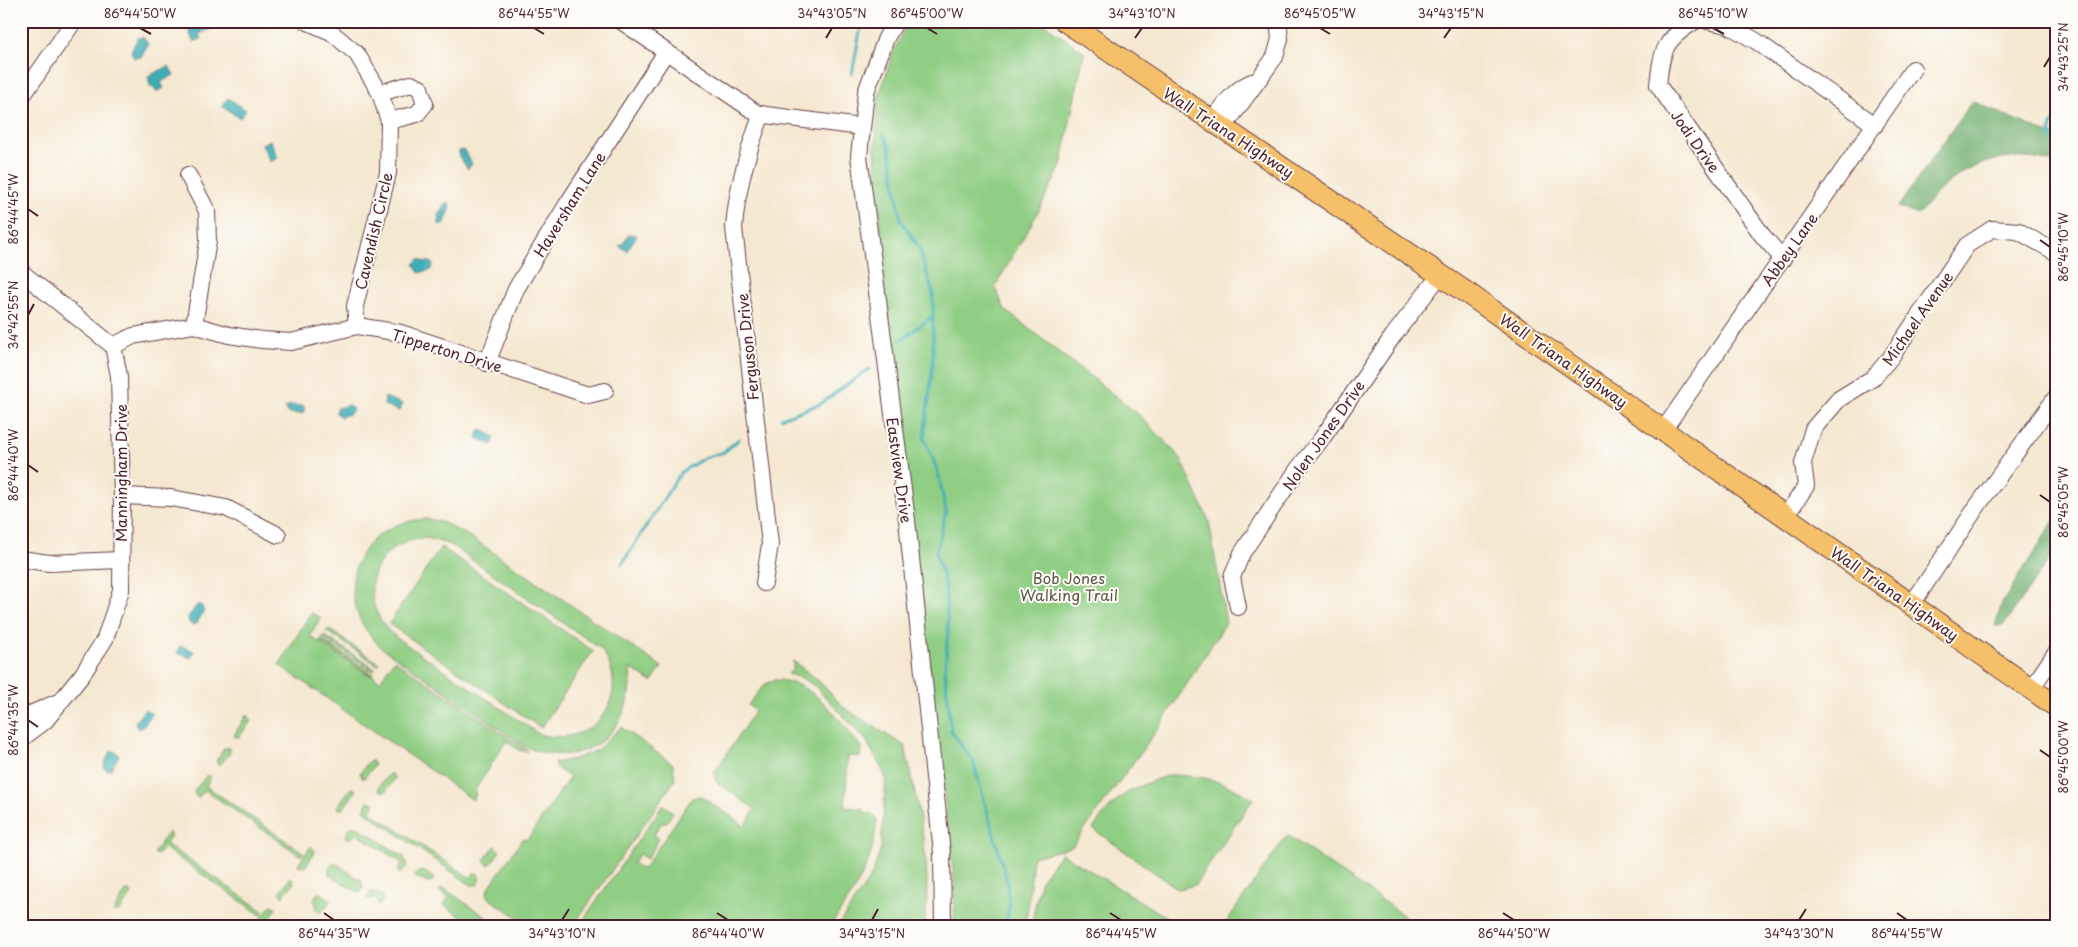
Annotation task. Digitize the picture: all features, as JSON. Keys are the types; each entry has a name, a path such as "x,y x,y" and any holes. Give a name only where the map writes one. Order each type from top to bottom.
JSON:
{"main road":[{"name":"Wall Triana Highway","path":"1065,21 1440,274 1664,429 2057,707"}],"street":[{"path":"21,98 74,21"},
{"name":"Cavendish Circle","path":"306,21 330,32 356,54 380,92 389,121 388,173 355,306 357,326"},
{"path":"621,21 732,98 762,114 861,127"},
{"name":"Eastview Drive","path":"896,21 886,38 866,92 859,156 907,520 938,806 942,853 943,926"},
{"path":"1218,124 1232,94 1242,86 1259,79 1269,67 1280,39 1278,21"},
{"name":"Jodi Drive","path":"1695,21 1674,35 1661,59 1658,85 1762,235 1783,259"},
{"path":"1707,21 1728,25 1756,41 1875,125"},
{"name":"Haversham Lane","path":"487,363 516,289 568,203 666,52"},
{"name":"Abbey Lane","path":"1664,429 1913,69"},
{"path":"380,92 411,84 420,88 424,95 424,104 418,114 389,121"},
{"name":"Ferguson Drive","path":"762,114 746,155 736,197 734,228 770,544 764,583"},
{"path":"188,175 207,211 208,242 194,325"},
{"name":"Michael Avenue","path":"1786,516 1806,486 1803,463 1813,429 1839,399 1873,378 1891,357 1967,245 1992,229 2018,231 2057,253"},
{"path":"21,272 113,346"},
{"name":"Nolen Jones Drive","path":"1238,607 1232,576 1242,553 1298,469 1440,274"},
{"name":"Tipperton Drive","path":"113,346 133,336 194,325 229,335 291,342 357,326 401,334 588,395 605,391"},
{"name":"Manningham Drive","path":"21,738 45,721 82,675 105,639 121,590 122,496 119,376 113,346"},
{"path":"1912,604 1978,505 2057,396"},
{"path":"122,496 188,500 226,508 278,535"},
{"path":"21,560 49,563 120,560"},
{"path":"2031,689 2057,651"},
{"name":"Manningham Drive","path":"21,718 60,701"}],"green space":[{"name":"Bob Jones Walking Trail","path":"908,21 1040,21 1084,52 1061,166 1037,214 995,287 1005,310 1137,413 1180,457 1209,521 1226,623 1159,727 1072,847 1033,857 1026,926 954,926 955,886 882,263 875,149 878,100 892,55"},
{"path":"1972,101 2054,136 2057,139 2057,166 2055,163 2026,158 2012,158 1986,163 1973,168 1948,183 1918,215 1898,207"},
{"path":"2057,516 2057,548 2004,625 1995,626 2002,603"},
{"path":"425,519 440,521 469,536 662,667 652,682 630,668 629,691 624,711 614,728 601,741 585,750 567,754 546,753 524,746 382,648 365,629 356,608 353,587 356,567 365,549 380,534 400,524","holes":["427,538 451,545 601,649 610,667 613,684 611,701 603,715 591,727 576,734 559,737 539,734 401,641 386,627 376,611 372,595 373,578 379,563 390,551 406,542"]},
{"path":"441,547 593,651 541,728 389,624"},
{"path":"311,613 321,618 310,636 370,676 320,641 321,639 373,673 372,675 380,681 394,660 528,751 520,751 506,741 475,790 473,800 279,665"},
{"path":"328,629 379,663 378,665 326,631"},
{"path":"324,635 375,669 374,671 322,637"},
{"path":"793,661 818,680 844,708 905,746 926,858 927,903 924,926 838,926 872,875 881,849 886,777 866,740 816,687 802,678 788,674 793,670"},
{"path":"774,680 801,686 813,694 835,714 862,748 860,757 848,756 845,807 864,809 864,814 871,813 877,819 875,835 872,850 862,876 830,926 579,926 663,805 673,812 665,824 662,822 654,834 659,839 647,859 639,854 633,863 643,870 692,798 701,796 745,826 755,809 716,782 714,773 755,711 748,705 764,685"},
{"path":"246,716 249,716 251,721 239,737 235,737 234,735"},
{"path":"621,727 673,764 675,780 573,926 531,926 491,900 487,894 488,889 523,838 527,840 570,777 555,767 554,763 575,759 597,750"},
{"path":"224,748 229,748 230,753 219,766 216,761"},
{"path":"372,760 374,766 363,779 360,773 369,761"},
{"path":"390,773 395,778 385,792 379,790 379,786"},
{"path":"207,775 211,777 206,786 304,853 301,856 205,790 199,797 196,796 194,791"},
{"path":"1169,775 1194,776 1213,780 1253,799 1195,885 1178,889 1093,829 1109,808 1125,794 1144,784"},
{"path":"351,788 355,789 355,792 343,809 339,809 338,805"},
{"path":"368,801 375,803 370,812 471,878 474,873 477,873 480,878 477,885 471,885 367,813 364,810"},
{"path":"355,825 404,857 407,866 400,874 398,870 402,863 356,833 352,838 347,838 346,835 351,827"},
{"path":"168,832 171,835 166,844 263,911 261,915 164,848 157,855 154,853"},
{"path":"1287,835 1419,926 1228,926 1225,924"},
{"path":"311,846 315,851 306,866 299,867 298,864"},
{"path":"495,846 500,851 491,864 488,865 484,860"},
{"path":"1061,853 1181,926 1031,926 1040,882"},
{"path":"335,863 361,880 363,888 360,893 329,875 329,867"},
{"path":"423,871 435,879 428,883 414,876 418,872"},
{"path":"291,877 294,883 283,896 280,891"},
{"path":"442,887 486,917 483,922 474,915 469,922 444,905 449,898 439,891"},
{"path":"126,891 130,891 132,894 119,912 113,912"},
{"path":"372,891 382,895 383,900 379,906 376,897 369,899 366,897"},
{"path":"319,892 331,900 321,913 318,911 314,898"},
{"path":"271,905 276,907 276,909 265,926 260,926 259,921"}],"water":[{"path":"207,21 210,29 199,34 201,39 193,42 188,28"},
{"path":"143,37 148,44 141,57 134,58 131,51 138,38"},
{"path":"169,66 174,75 161,82 164,88 156,92 153,86 150,87 148,76"},
{"path":"228,98 246,110 240,118 223,107 223,103"},
{"path":"270,140 278,158 270,162 262,144"},
{"path":"459,151 466,152 472,164 468,169 459,157"},
{"path":"445,203 451,207 444,225 439,224 438,218"},
{"path":"629,234 637,235 627,251 619,246 623,244"},
{"path":"419,259 431,262 433,265 431,270 419,273 414,264"},
{"path":"385,397 402,404 399,411 384,405"},
{"path":"291,405 304,406 304,412 300,414 287,413 285,408"},
{"path":"349,405 353,409 350,414 340,417 336,413 337,408"},
{"path":"480,429 495,437 492,445 477,438"},
{"path":"197,605 201,605 204,611 197,623 193,625 189,623 188,617"},
{"path":"180,646 194,651 191,658 177,653"},
{"path":"145,709 152,714 143,727 138,729 135,722"},
{"path":"111,751 119,755 111,769 107,770 104,768 105,762"}],"waterway":[{"path":"852,74 862,21"},
{"path":"2057,117 2052,125 2051,133 2052,140 2057,148"},
{"path":"884,135 889,145 901,220 919,248 933,293 933,364 924,438 938,472 946,512 936,553 945,585 948,629 945,672 951,731 973,761 1007,881 1009,907 1006,926"},
{"path":"901,340 933,316"},
{"path":"781,418 820,404 869,369"},
{"path":"622,564 681,472 704,458 724,452 739,439"}]}
